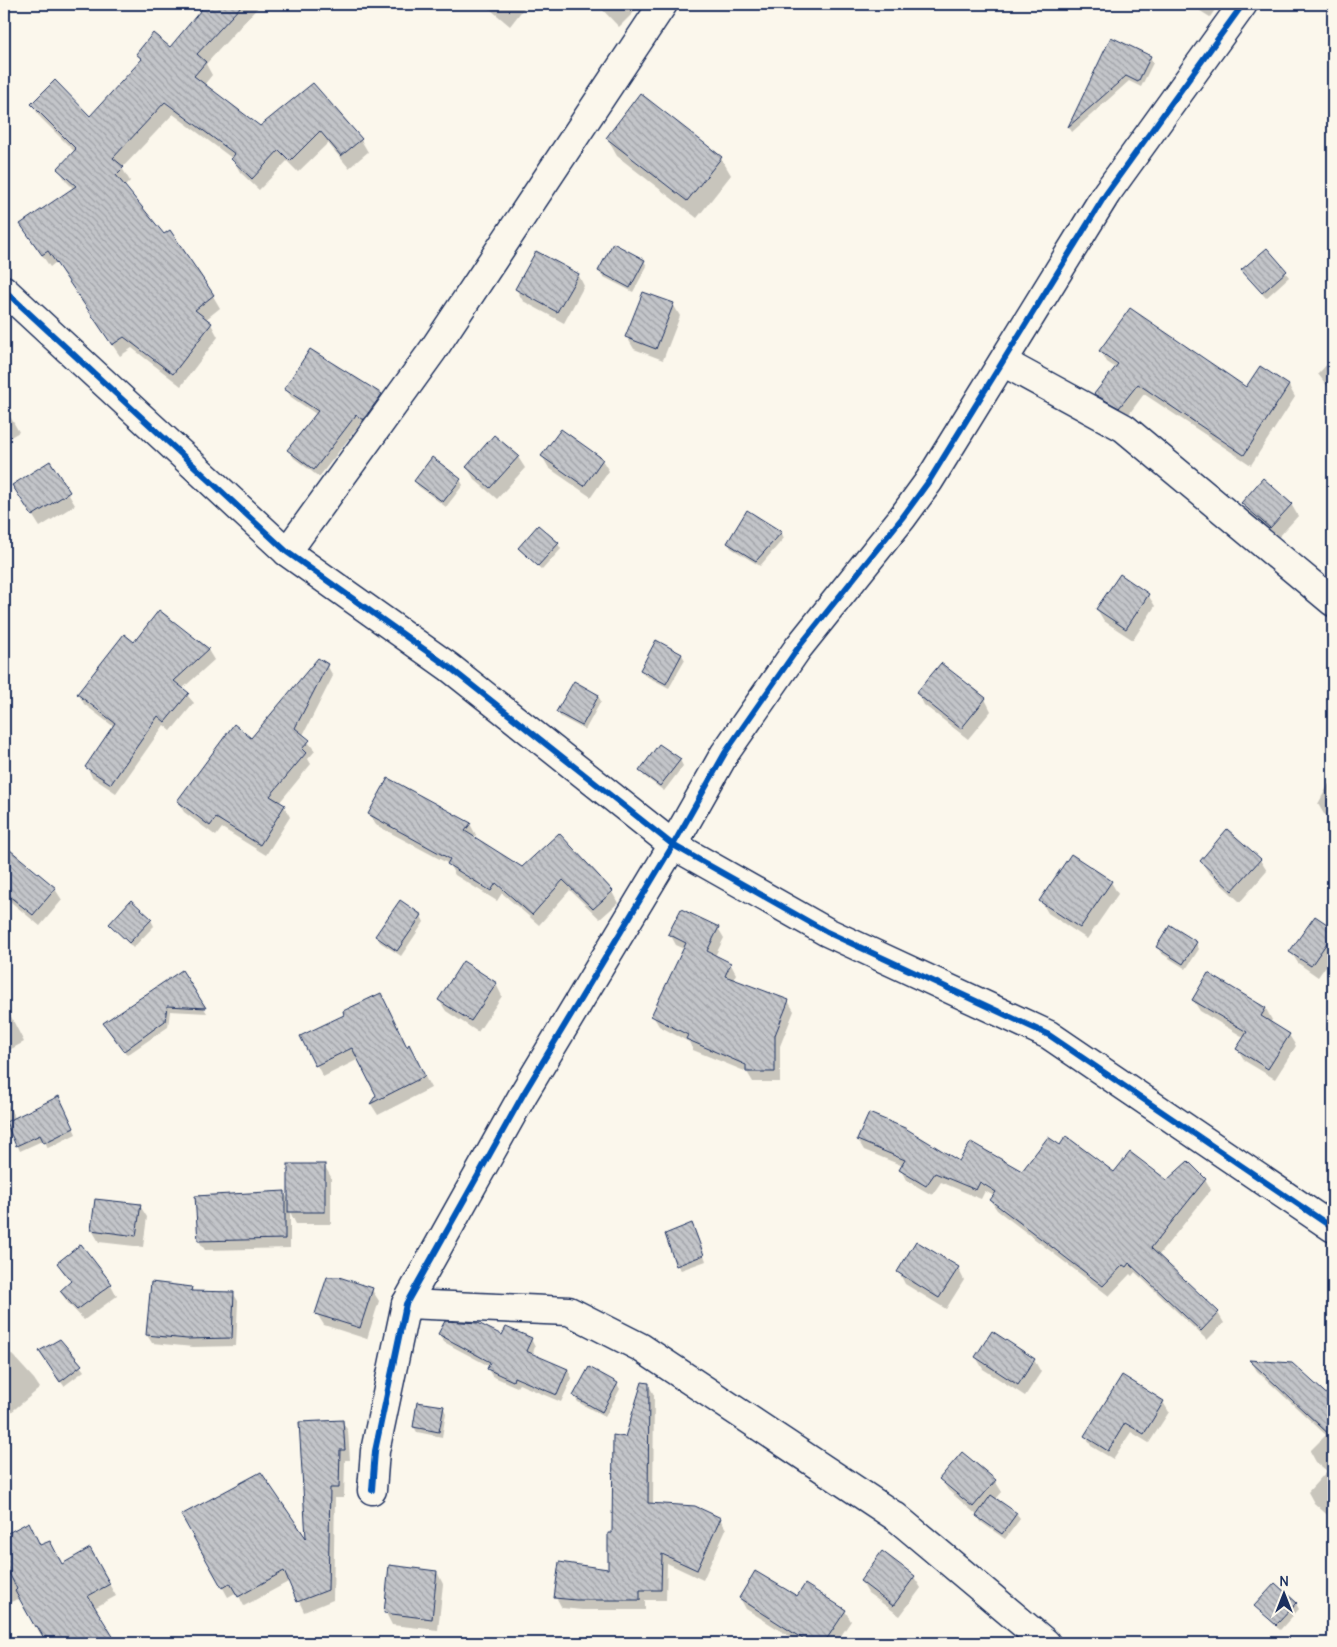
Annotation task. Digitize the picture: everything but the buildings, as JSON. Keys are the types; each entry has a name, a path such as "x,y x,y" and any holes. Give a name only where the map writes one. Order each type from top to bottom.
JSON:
{"street":[{"path":"287,552 433,350 663,4"},
{"path":"372,1490 375,1451 406,1304 524,1093 673,845 730,745 798,648 923,488 1106,194 1243,4"},
{"path":"4,290 287,552 449,667 673,845 827,932 1050,1036 1333,1228"},
{"path":"1003,362 1124,428 1333,602"},
{"path":"406,1304 569,1311 640,1347 896,1517 1046,1643"}],"cycle path":[{"path":"372,1490 375,1451 406,1304 524,1093 673,845 725,753 798,648 902,518 929,481 1106,194 1243,4"},
{"path":"4,290 287,552 449,667 673,845 827,932 1049,1035 1333,1228"}]}
